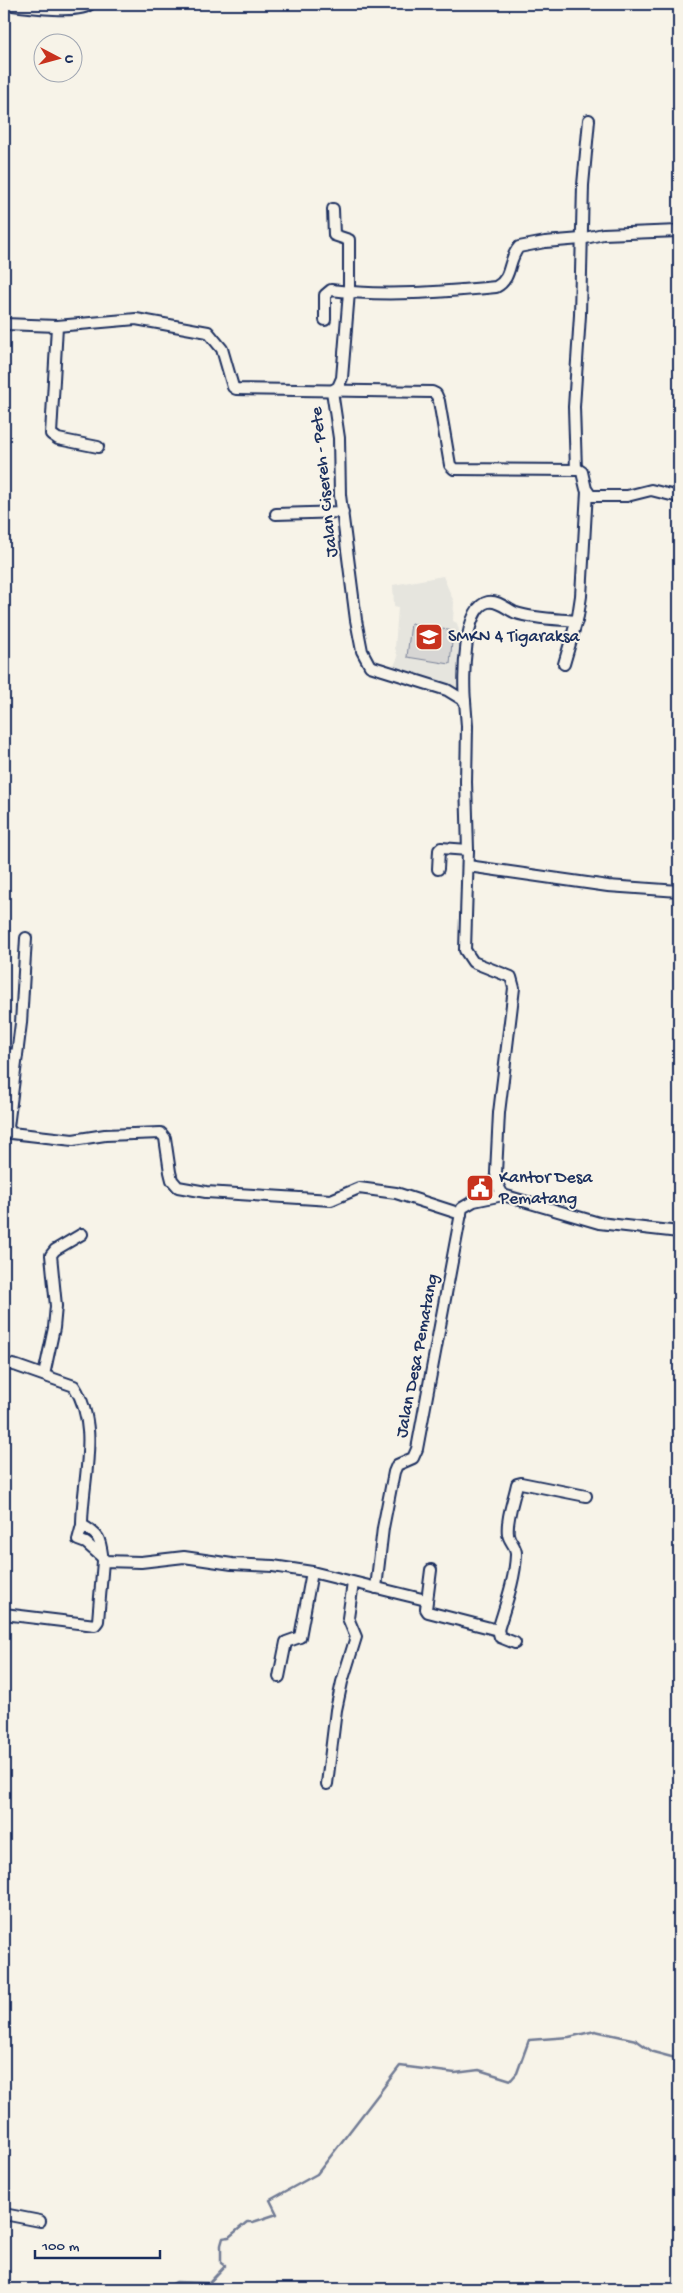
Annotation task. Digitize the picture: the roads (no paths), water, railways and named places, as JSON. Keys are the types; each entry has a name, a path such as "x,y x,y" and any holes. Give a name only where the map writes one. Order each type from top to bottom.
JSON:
{"street":[{"path":"4,4 74,9 87,7 90,4"},
{"path":"576,470 574,408 580,315 583,185 589,120"},
{"path":"332,391 342,378 349,292 348,240 334,235 333,209"},
{"path":"325,320 326,293 331,290 349,292 447,291 496,287 505,280 512,256 519,248 545,242 581,239 603,234 679,231"},
{"name":"Jalan Cisereh - Pete","path":"4,324 56,326 136,319 208,332 222,349 235,388 332,391 338,438 340,486 356,620 362,652 366,662 370,666 447,690 465,701"},
{"path":"56,326 51,434 58,439 98,447"},
{"path":"332,391 432,392 436,394 450,465 454,470 576,470 582,472 587,491 581,596 577,621 564,664"},
{"path":"587,491 594,496 617,497 651,490 679,497"},
{"path":"276,514 343,512"},
{"path":"503,1195 497,1184 496,1173 499,1113 513,1001 513,982 511,977 504,973 474,962 465,950 468,866 466,782 468,726 464,688 470,627 476,611 481,605 489,602 495,602 524,615 577,621"},
{"path":"438,869 440,850 442,848 468,850"},
{"path":"468,866 608,886 679,891"},
{"path":"26,938 17,1055 8,1127 11,1133 73,1140 105,1135 161,1133 165,1138 172,1180 178,1187 206,1192 331,1200 337,1199 352,1190 366,1189 396,1193 461,1214 462,1208 467,1203 503,1195 599,1223 679,1232"},
{"path":"4,1054 17,1055"},
{"name":"Jalan Desa Pematang","path":"376,1588 383,1528 394,1472 397,1465 413,1458 417,1449 461,1214"},
{"path":"44,1375 54,1328 56,1306 51,1255 55,1250 82,1234"},
{"path":"4,1363 74,1386 79,1394 87,1421 88,1456 82,1525 78,1540 86,1543 102,1559 141,1562 184,1557 232,1564 273,1566 312,1572 426,1600"},
{"path":"515,1643 500,1637 498,1630 515,1566 516,1552 508,1536 508,1528 517,1484 521,1482 586,1496"},
{"path":"4,1614 96,1624 102,1559 101,1540 95,1532 82,1525"},
{"path":"432,1570 426,1600 426,1609 431,1614 498,1630"},
{"path":"279,1677 286,1642 300,1637 312,1572"},
{"path":"327,1784 338,1701 356,1636 348,1618 353,1583"},
{"path":"4,2214 40,2221"}],"waterway":[{"path":"163,2289 176,2282 209,2283 225,2266 221,2263 223,2238 229,2237 247,2222 253,2222 277,2214 270,2200 317,2174 400,2066 455,2073 479,2070 511,2080 517,2073 529,2040 569,2037 595,2031 636,2040 653,2052 679,2059"}],"place":[{"name":"SMKN 4 Tigaraksa","path":"429,637"},
{"name":"Kantor Desa Pematang","path":"480,1188"}]}
